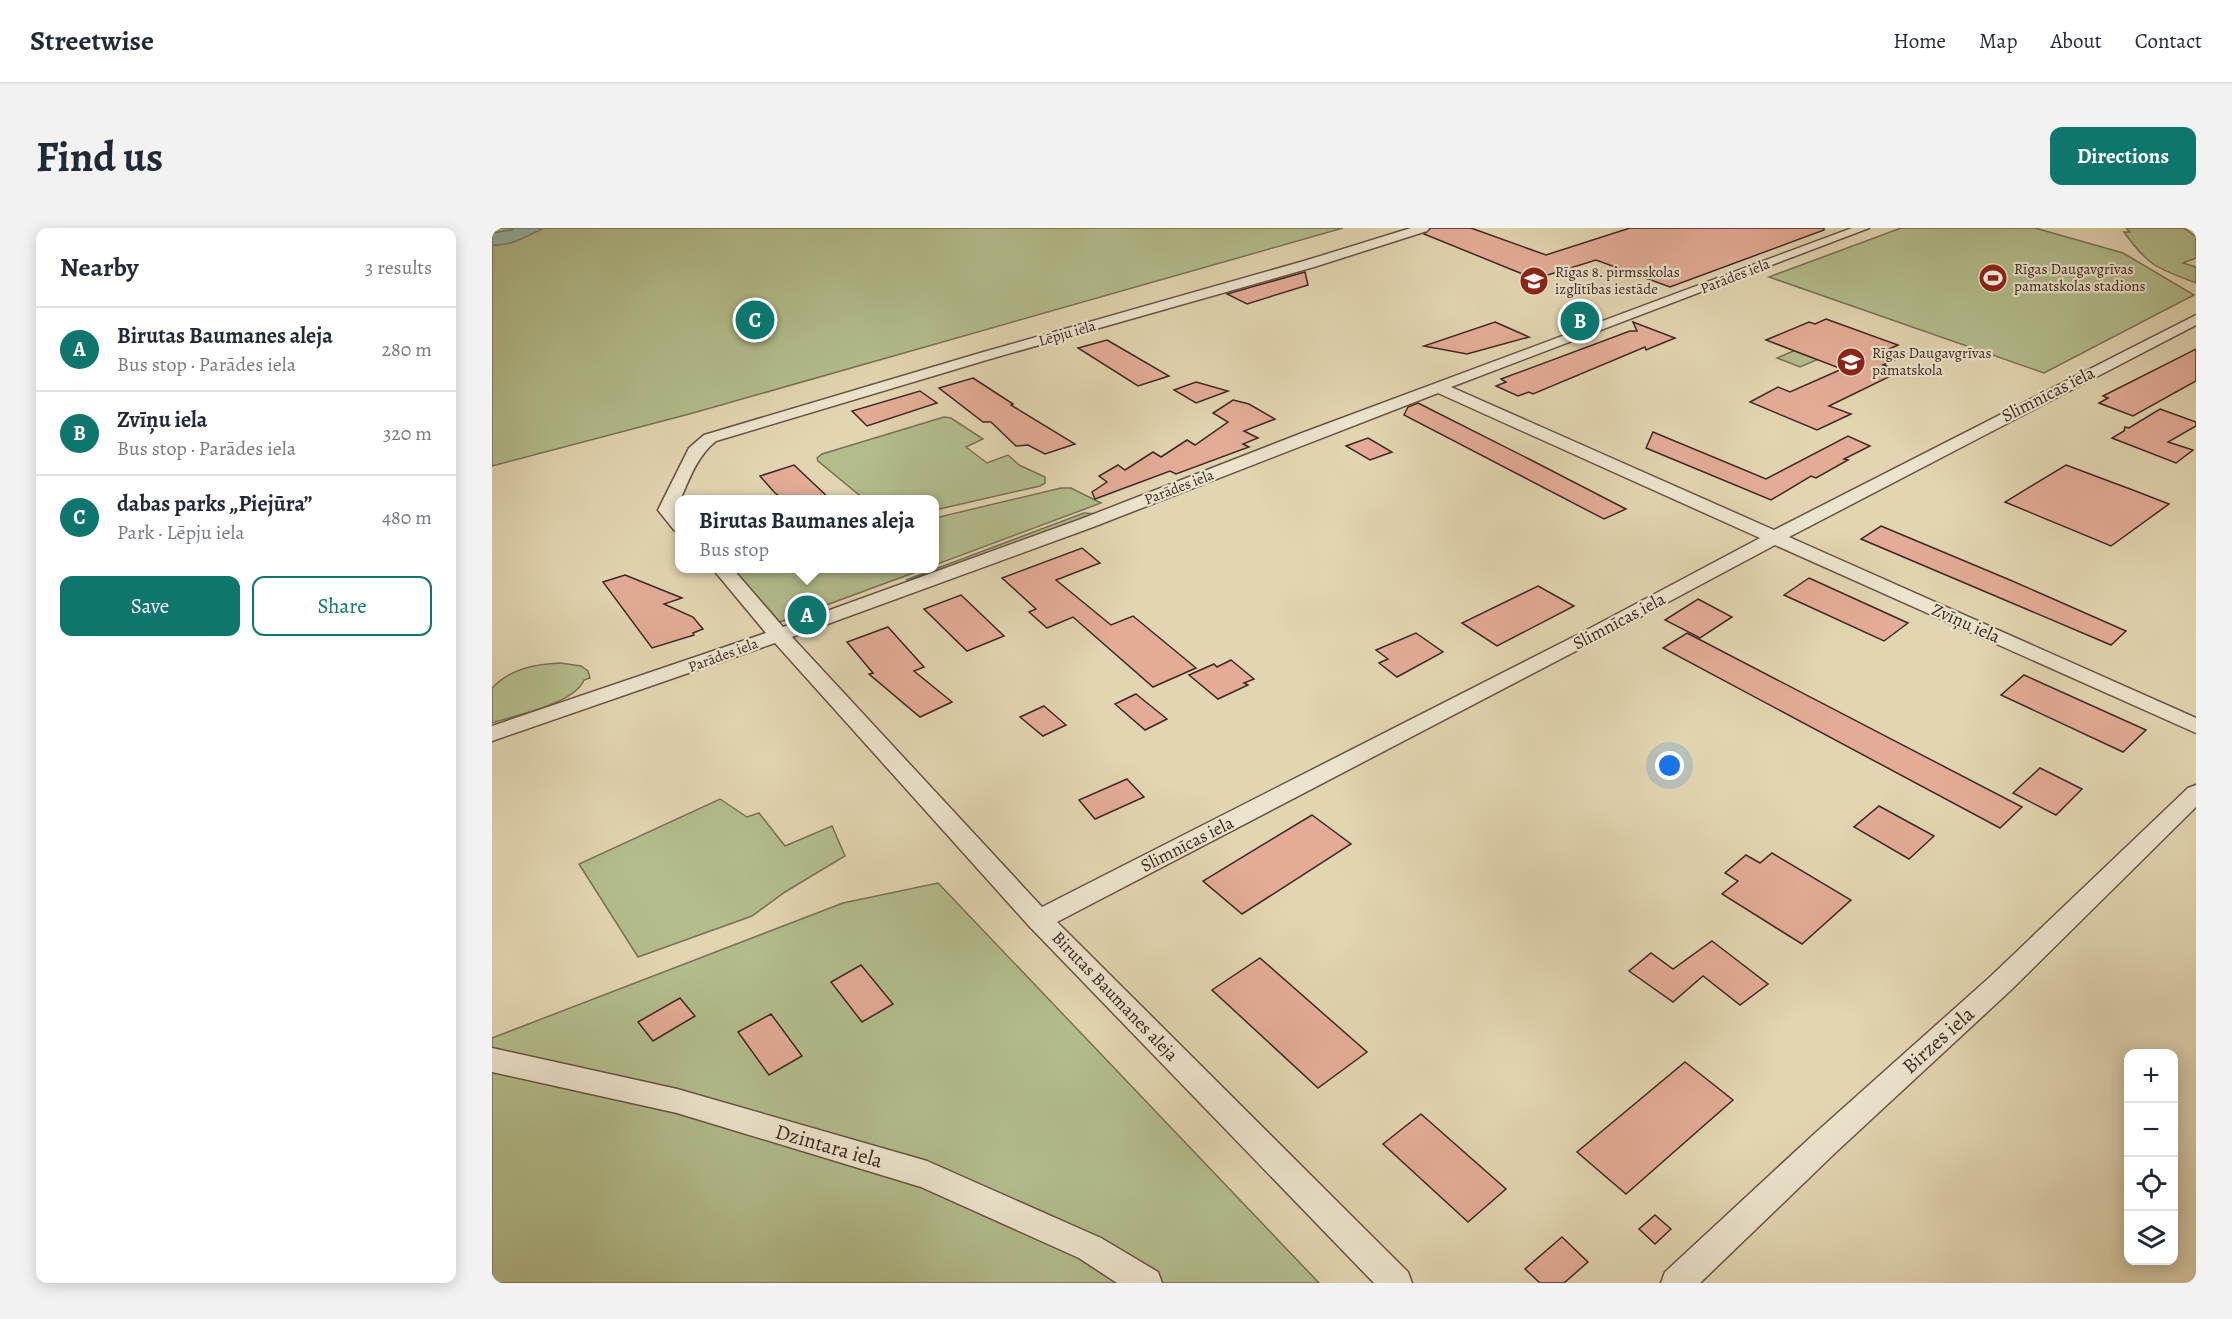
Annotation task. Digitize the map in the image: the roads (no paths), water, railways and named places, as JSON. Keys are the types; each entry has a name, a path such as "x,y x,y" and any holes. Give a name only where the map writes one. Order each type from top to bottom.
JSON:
{"street":[{"name":"Lēpju iela","path":"675,495 697,448 710,438 996,353 1309,264 1423,228"},
{"name":"Parādes iela","path":"492,734 779,635 1087,523 1308,436 1863,228"},
{"name":"Slimnīcas iela","path":"1039,920 1775,539 2061,387 2195,320"},
{"name":"Zvīņu iela","path":"1440,388 2196,726"},
{"name":"Lēpju iela","path":"675,496 667,510 675,520"},
{"name":"Birutas Baumanes aleja","path":"725,573 1039,920 1396,1283"},
{"name":"Birzes iela","path":"1677,1283 1824,1144 2001,983 2196,793"},
{"name":"Dzintara iela","path":"492,1060 677,1101 927,1175 1090,1248 1146,1283"}],"place":[{"name":"Rīgas Daugavgrīvas pamatskolas stadions","path":"1993,278"},
{"name":"Rīgas 8. pirmsskolas izglītības iestāde","path":"1534,281"},
{"name":"dabas parks „Piejūra”","path":"755,320"},
{"name":"Zvīņu iela","path":"1580,321"},
{"name":"Rīgas Daugavgrīvas pamatskola","path":"1851,362"},
{"name":"Birutas Baumanes aleja","path":"807,615"}]}
